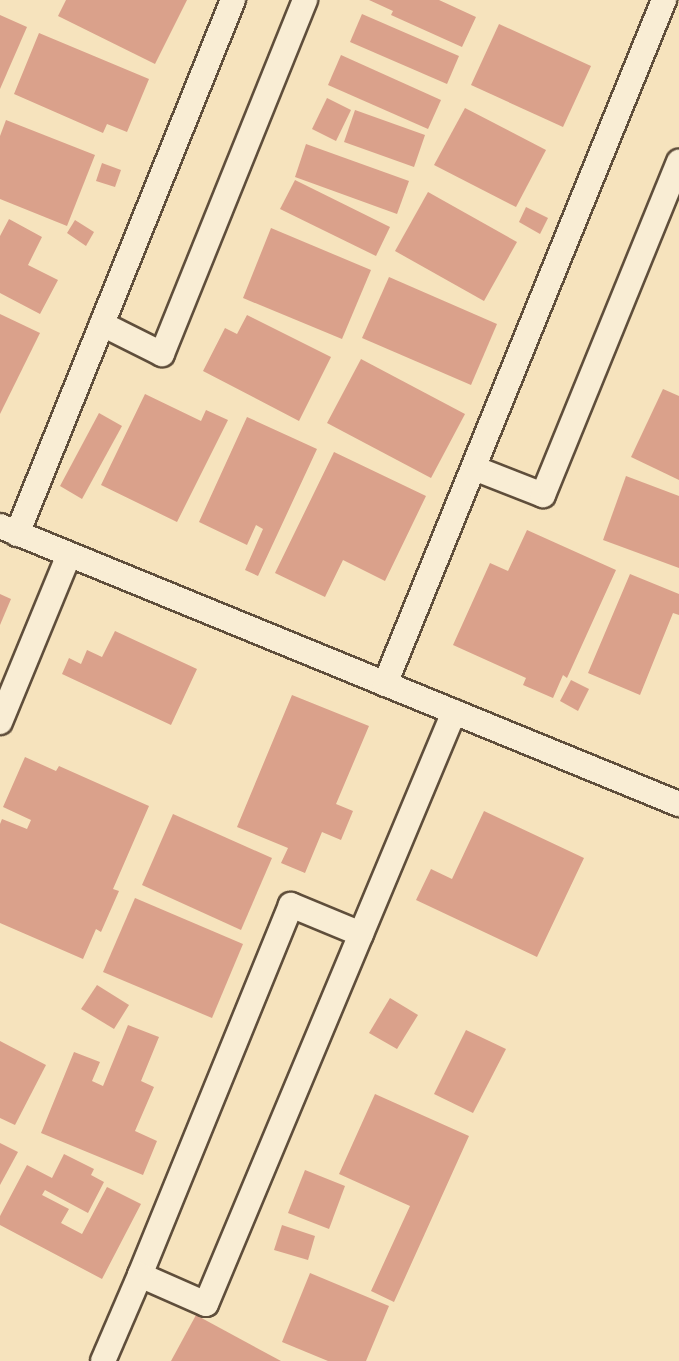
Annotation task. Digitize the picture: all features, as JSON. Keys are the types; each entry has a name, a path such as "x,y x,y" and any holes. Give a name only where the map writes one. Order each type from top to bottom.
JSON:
{"street":[{"path":"233,0 102,324 8,530 679,804"},
{"path":"102,324 162,354 305,0"},
{"path":"385,684 664,0"},
{"path":"474,468 543,495 679,162"},
{"path":"0,722 69,555"},
{"path":"140,1275 206,1304 454,712"},
{"path":"103,1361 291,905 361,934"}],"building":[{"path":"66,0 187,0 155,64 58,16"},
{"path":"369,0 439,0 476,17 462,47 391,15 393,11"},
{"path":"362,14 459,56 447,84 350,42"},
{"path":"0,15 27,27 0,89"},
{"path":"499,24 591,66 563,127 471,85"},
{"path":"39,33 149,79 127,132 107,124 103,133 14,94"},
{"path":"341,55 441,100 428,129 328,85"},
{"path":"327,98 351,110 336,141 312,129"},
{"path":"465,108 546,150 516,207 434,165"},
{"path":"355,110 425,135 414,167 344,142"},
{"path":"6,120 95,155 67,226 0,199 0,136"},
{"path":"306,144 409,181 397,214 295,177"},
{"path":"102,163 121,170 115,187 96,181"},
{"path":"295,180 390,227 376,256 280,209"},
{"path":"428,192 517,242 484,301 395,251"},
{"path":"526,207 548,218 540,234 519,222"},
{"path":"9,219 42,237 28,265 58,280 40,314 0,293 0,236"},
{"path":"75,220 94,232 86,246 67,233"},
{"path":"271,228 371,270 342,339 243,298"},
{"path":"389,277 497,324 471,385 362,338"},
{"path":"0,314 40,333 0,414"},
{"path":"247,315 331,357 299,421 203,371 225,328 237,334"},
{"path":"361,359 465,414 431,478 327,423"},
{"path":"663,389 679,396 679,480 631,457"},
{"path":"145,394 201,421 206,410 228,420 177,522 101,485"},
{"path":"99,413 122,426 82,499 60,486"},
{"path":"247,417 317,449 258,576 245,570 263,529 256,525 247,545 199,522"},
{"path":"334,452 426,496 385,581 343,560 325,597 275,573"},
{"path":"626,476 679,496 679,568 603,540"},
{"path":"527,530 616,570 567,678 563,675 553,698 523,685 526,678 453,645 490,563 508,571"},
{"path":"630,574 679,594 679,615 673,613 640,695 588,673"},
{"path":"0,594 11,599 0,625"},
{"path":"115,631 197,669 171,725 62,674 69,658 81,664 87,650 102,657"},
{"path":"571,680 589,689 578,711 560,701"},
{"path":"292,695 369,726 336,804 353,811 341,840 322,832 305,873 281,863 288,848 237,827"},
{"path":"25,757 56,771 59,766 149,806 113,889 119,891 101,932 96,929 83,959 0,923 0,824 2,819 27,829 31,820 3,807"},
{"path":"484,811 584,858 537,957 416,900 431,869 452,879"},
{"path":"173,814 272,858 241,930 142,885"},
{"path":"135,898 243,944 212,1018 103,972"},
{"path":"97,985 129,1005 114,1029 81,1009"},
{"path":"390,998 418,1015 397,1049 369,1033"},
{"path":"128,1025 159,1037 141,1081 154,1087 135,1131 157,1141 143,1175 41,1133 74,1052 100,1062 92,1081 103,1086"},
{"path":"466,1030 506,1049 473,1113 434,1094"},
{"path":"0,1041 46,1065 15,1125 0,1118"},
{"path":"375,1094 469,1136 394,1302 371,1291 410,1206 339,1174"},
{"path":"0,1143 18,1152 0,1185"},
{"path":"64,1154 94,1169 91,1175 104,1182 88,1213 45,1190 42,1195 69,1209 61,1223 82,1234 107,1187 141,1204 102,1279 0,1225 0,1216 27,1165 52,1178"},
{"path":"305,1170 345,1186 329,1229 288,1213"},
{"path":"282,1225 315,1236 308,1260 274,1250"},
{"path":"310,1273 389,1306 366,1361 328,1361 282,1342"},
{"path":"196,1315 281,1361 171,1361"}]}
